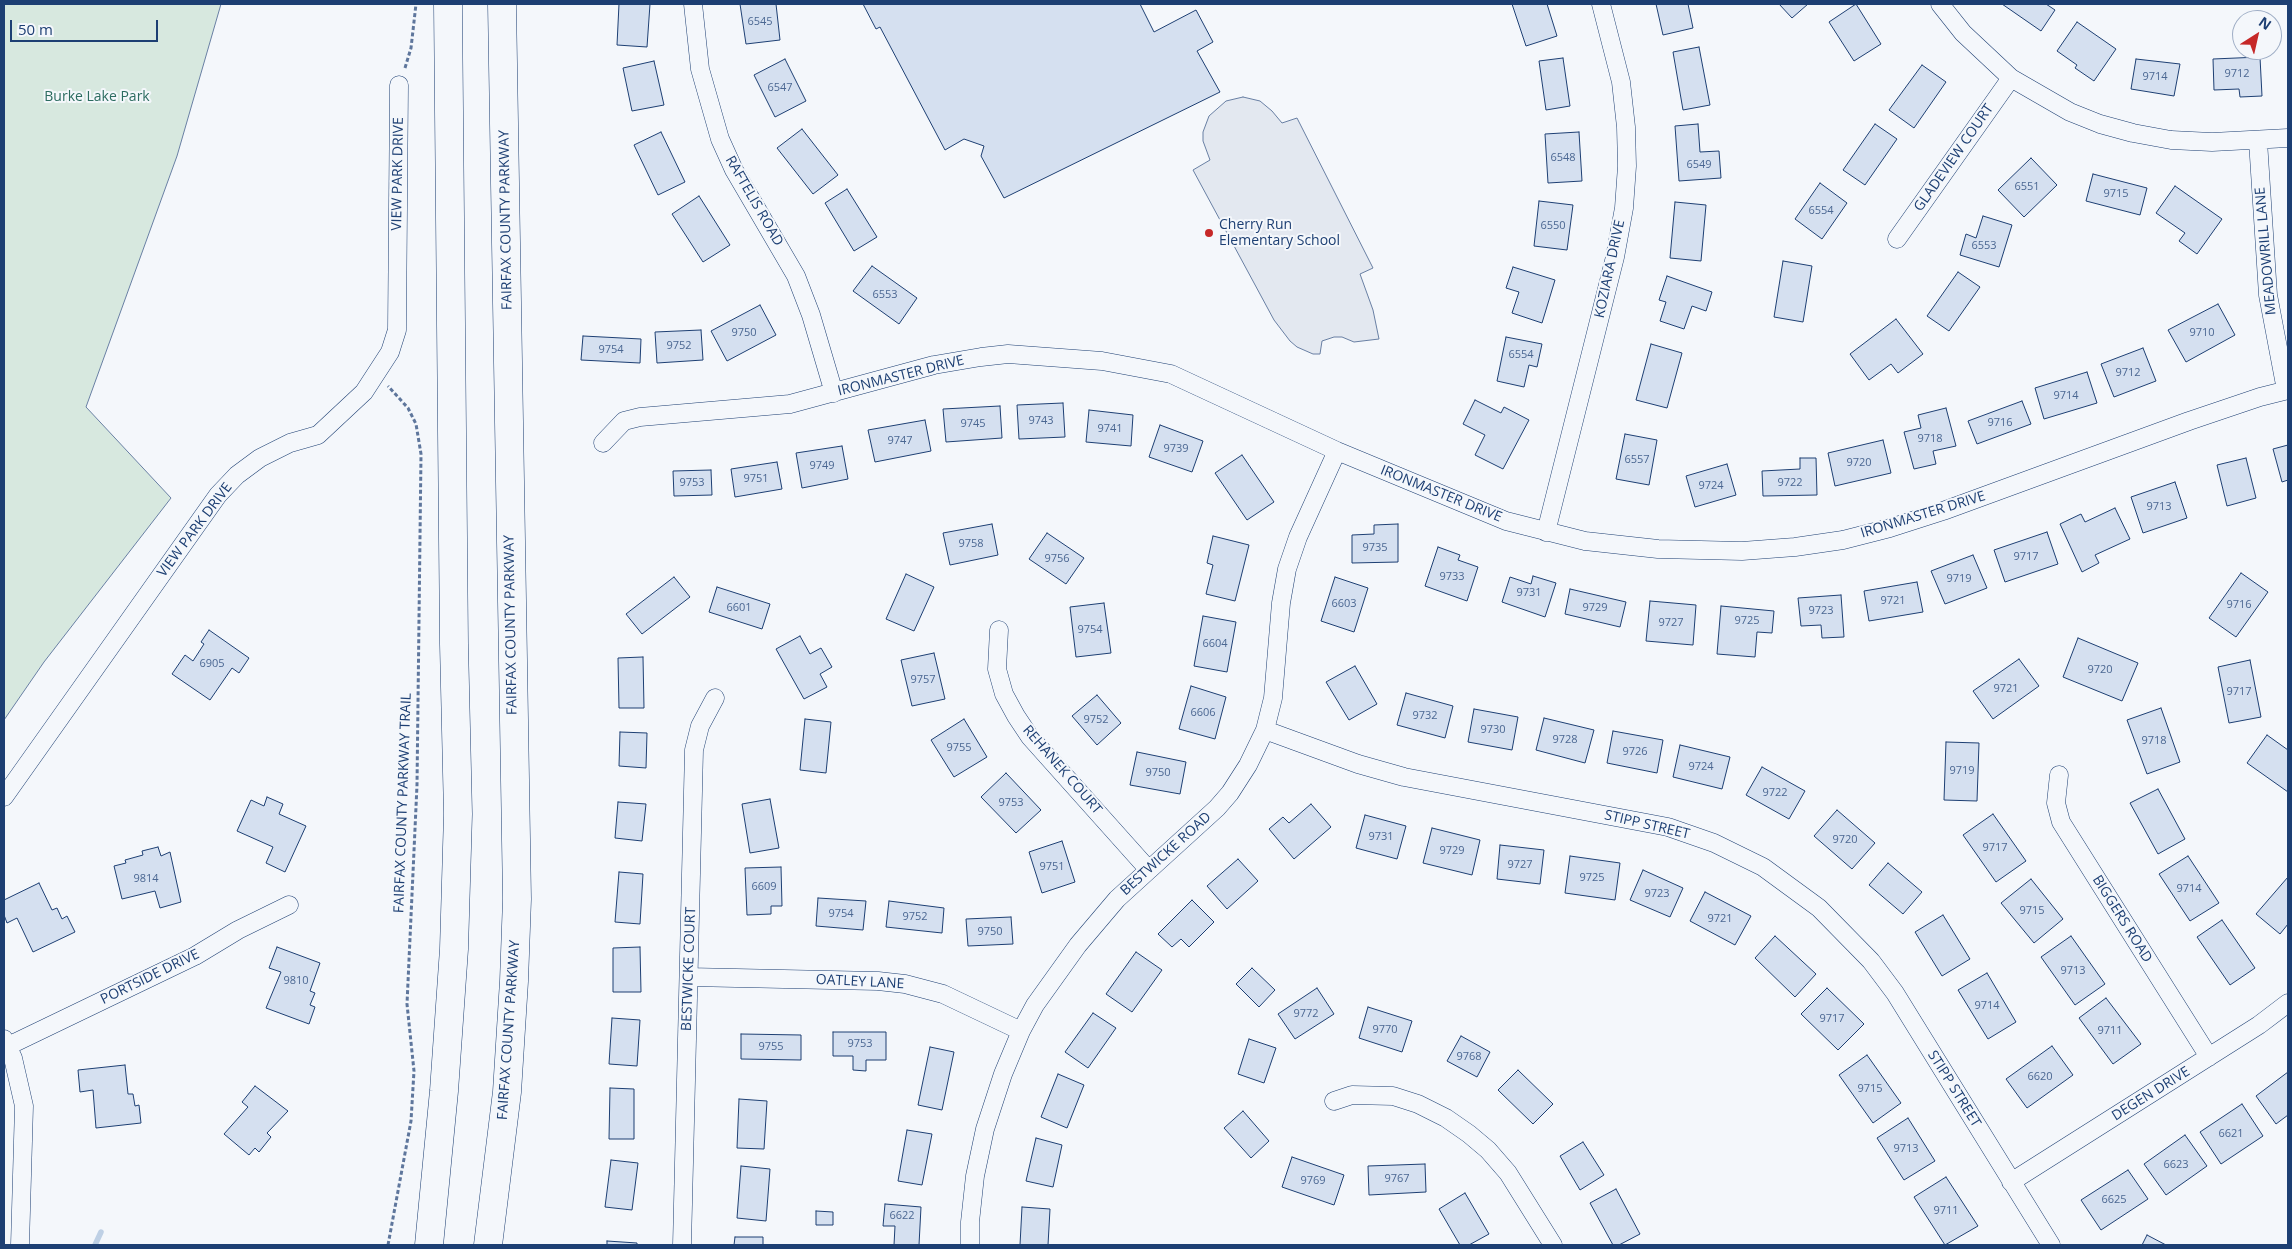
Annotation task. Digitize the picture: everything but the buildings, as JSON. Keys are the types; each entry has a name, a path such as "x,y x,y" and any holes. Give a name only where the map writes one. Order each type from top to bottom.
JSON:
{"highway":[{"path":"429,1245 444,1091 454,949 458,814 454,644 454,466 448,4"},
{"name":"FAIRFAX COUNTY PARKWAY","path":"488,1245 506,1092 514,981 517,899 502,4"}],"street":[{"name":"RAFTELIS ROAD","path":"693,4 700,68 720,139 734,170 796,276 811,315 834,393"},
{"name":"KOZIARA DRIVE","path":"1546,532 1615,257 1624,208 1627,166 1626,127 1621,82 1601,4"},
{"path":"1940,4 1963,33 2011,78 2032,92 2070,112 2100,124 2133,133 2179,140 2258,141 2288,138"},
{"name":"GLADEVIEW COURT","path":"1897,239 2011,78"},
{"name":"VIEW PARK DRIVE","path":"4,797 218,495 237,475 260,458 290,443 318,435 364,392 380,371 390,352 396,330 399,85"},
{"name":"MEADOWRILL LANE","path":"2258,141 2268,296 2287,390"},
{"name":"IRONMASTER DRIVE","path":"603,443 624,421 640,417 790,404 934,365 1008,354 1102,361 1171,374 1337,450 1477,510 1546,532 1585,541 1667,549 1742,551 1794,547 1843,540 1890,528 1943,511 2189,421 2287,390"},
{"name":"BESTWICKE ROAD","path":"970,1245 970,1222 975,1176 985,1129 1003,1074 1020,1031 1051,982 1078,945 1117,899 1217,808 1248,764 1265,730 1273,698 1281,603 1287,569 1298,537 1337,450"},
{"name":"REHANEK COURT","path":"999,630 997,669 1004,694 1016,716 1030,737 1148,869"},
{"name":"BESTWICKE COURT","path":"682,1245 694,750 700,726 716,698"},
{"name":"STIPP STREET","path":"1265,730 1358,764 1404,777 1668,827 1714,843 1763,868 1819,908 1847,934 1871,961 1895,993 2051,1245"},
{"name":"BIGGERS ROAD","path":"2060,775 2056,803 2061,822 2208,1057"},
{"name":"PORTSIDE DRIVE","path":"20,1245 24,1106 20,1085 6,1042 195,956 238,930 290,905"},
{"name":"OATLEY LANE","path":"689,976 878,981 905,984 943,994 1020,1031"},
{"name":"DEGEN DRIVE","path":"2011,1182 2259,1026 2288,1003"},
{"path":"1334,1101 1357,1094 1393,1096 1418,1104 1446,1118 1470,1134 1488,1150 1508,1173 1553,1245"}],"path":[{"path":"399,85 411,48 416,4"},
{"name":"FAIRFAX COUNTY PARKWAY TRAIL","path":"380,371 385,382 408,408 416,424 421,454 417,785 407,1004 414,1071 411,1121 388,1245"}],"green space":[{"name":"Burke Lake Park","path":"4,4 221,4 177,156 86,407 171,498 44,662 4,720"}],"shaded area":[{"path":"1243,97 1260,101 1282,123 1297,118 1373,268 1360,274 1373,310 1379,339 1354,342 1342,337 1334,337 1322,341 1320,354 1313,354 1297,347 1290,341 1274,320 1193,170 1210,160 1203,141 1203,132 1209,116 1226,101"}],"waterway":[{"path":"95,1245 101,1232"}],"place":[{"name":"Cherry Run Elementary School","path":"1209,233"}]}
